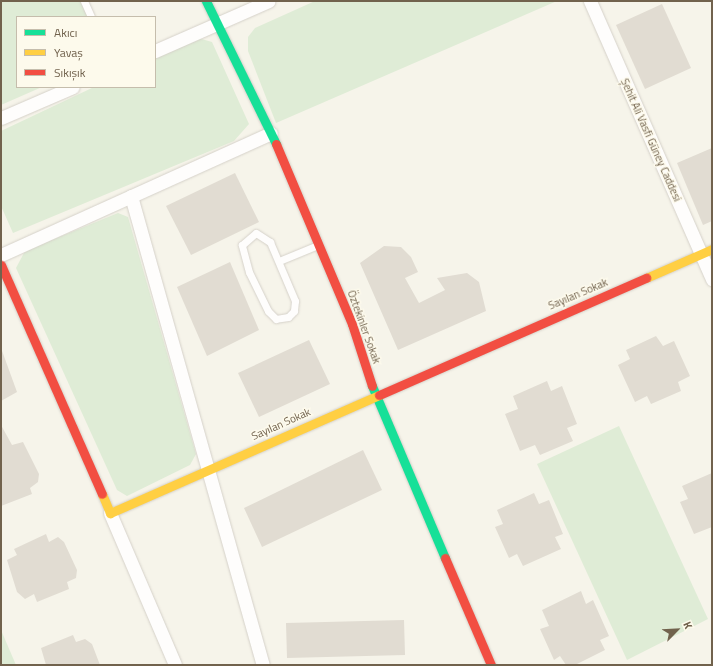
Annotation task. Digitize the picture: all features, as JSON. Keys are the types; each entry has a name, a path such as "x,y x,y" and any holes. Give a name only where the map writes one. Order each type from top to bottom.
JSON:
{"street":[{"name":"Öztekinler Sokak","path":"206,1 271,133 352,324 375,395 491,665"},
{"path":"156,51 269,1"},
{"name":"Şehit Ali Vasfi Güney Caddesi","path":"590,1 707,251 712,279"},
{"path":"1,118 71,88"},
{"path":"1,255 271,133"},
{"path":"131,196 263,665"},
{"name":"Sayılan Sokak","path":"110,513 375,395 707,251"},
{"path":"1,265 4,280 110,513 175,665"}],"lane":[{"path":"84,1 91,16"},
{"path":"256,233 262,235 270,242 279,261 296,302 294,311 288,317 276,319 268,311 249,272 242,254 242,245 256,233"},
{"path":"279,261 318,244"}],"green space":[{"path":"1,1 83,1 90,16 16,16 16,88 40,88 1,105"},
{"path":"315,1 557,1 276,123 248,51 248,37 255,28"},
{"path":"198,38 212,42 249,124 234,141 13,233 1,206 1,131 92,88 156,88 156,58"},
{"path":"118,213 128,217 196,454 190,465 127,496 117,490 16,268 25,251"},
{"path":"619,426 708,619 627,660 537,464"},
{"path":"1,630 16,665 1,665"}],"building":[{"path":"662,4 691,68 645,89 616,25"},
{"path":"712,148 712,221 703,225 677,163"},
{"path":"235,173 259,222 191,255 166,206"},
{"path":"384,246 401,247 411,257 418,272 405,278 419,303 445,290 437,278 467,273 479,282 486,311 398,350 360,263"},
{"path":"230,262 259,330 207,356 177,287"},
{"path":"656,336 663,346 674,341 690,376 678,382 681,391 651,404 647,396 635,402 618,365 630,359 626,350"},
{"path":"309,340 330,384 259,417 238,373"},
{"path":"1,348 17,392 1,401"},
{"path":"547,381 551,391 562,386 577,424 567,428 573,441 540,455 535,445 520,451 505,414 518,409 513,396"},
{"path":"1,425 12,445 23,442 39,474 38,482 30,488 32,494 1,506"},
{"path":"363,450 382,490 262,547 244,508"},
{"path":"712,473 712,527 694,534 680,502 688,499 682,486"},
{"path":"534,493 539,504 549,500 563,534 555,537 561,549 523,566 517,554 509,558 495,527 503,524 497,510"},
{"path":"46,534 49,542 58,537 64,542 77,570 76,578 67,582 69,589 37,602 34,594 25,599 17,592 7,560 17,555 14,549"},
{"path":"581,591 586,604 593,600 609,636 600,640 605,650 575,665 566,665 560,656 554,660 540,629 549,626 542,610"},
{"path":"404,620 405,655 287,658 286,623"},
{"path":"73,635 76,642 85,639 92,644 100,665 46,665 41,648"}],"traffic: fast":[{"path":"206,1 276,144"},
{"path":"372,386 445,558"}],"traffic: slow":[{"path":"646,278 712,249"},
{"path":"102,494 110,513 379,395"}],"traffic: jam":[{"path":"276,144 352,324 372,386"},
{"path":"1,265 102,494"},
{"path":"379,395 646,278"},
{"path":"445,558 491,665"}]}
